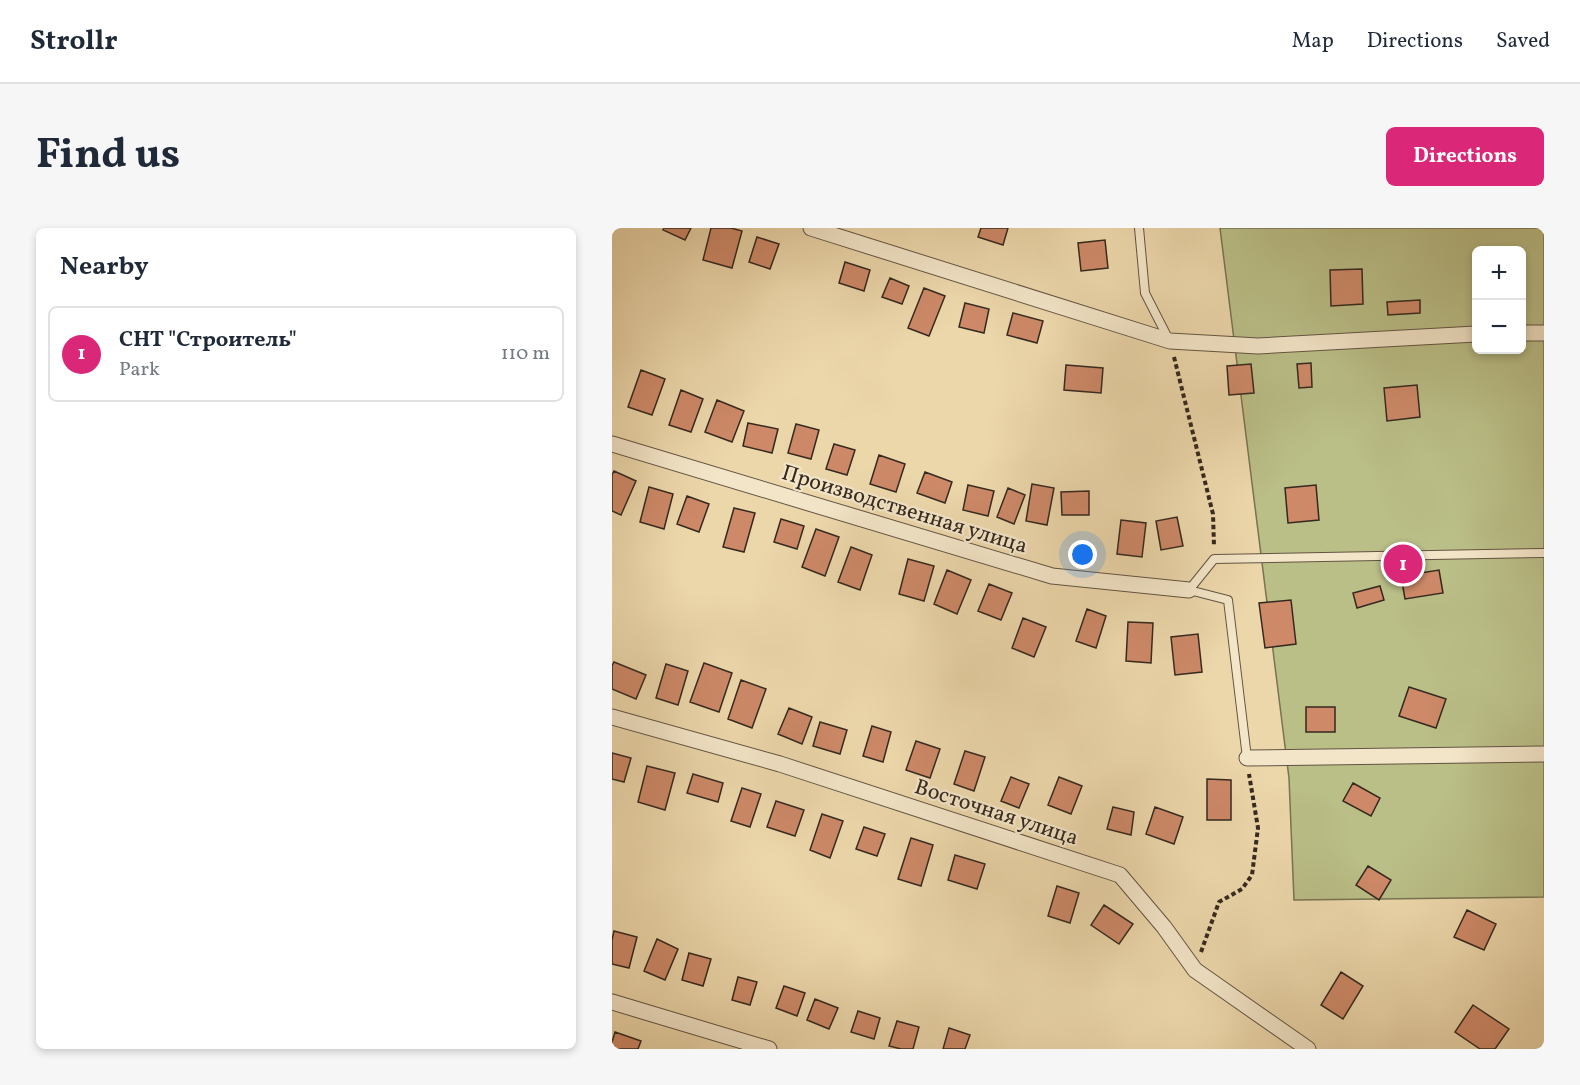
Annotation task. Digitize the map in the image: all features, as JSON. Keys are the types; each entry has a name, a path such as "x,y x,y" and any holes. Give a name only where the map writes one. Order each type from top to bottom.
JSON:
{"street":[{"path":"811,228 1170,341 1258,346 1472,334"},
{"path":"1526,333 1544,333"},
{"name":"Производственная улица","path":"612,444 1052,576 1190,590"},
{"name":"Восточная улица","path":"612,717 780,764 1120,874 1164,927 1195,970 1308,1049"},
{"path":"1247,758 1544,754"},
{"path":"612,1002 769,1049"}],"lane":[{"path":"1139,228 1145,293 1170,341"},
{"path":"1247,758 1228,600 1190,590 1214,559 1544,554"}],"path":[{"path":"1170,341 1213,514 1214,559"},
{"path":"1195,970 1219,902 1242,889 1252,876 1258,828 1247,758"}],"green space":[{"path":"1220,228 1544,228 1544,897 1294,900 1289,778"}],"building":[{"path":"664,228 691,228 685,240 663,230"},
{"path":"711,228 731,228 742,231 732,268 703,260"},
{"path":"981,228 1008,228 1003,245 978,237"},
{"path":"757,237 779,244 770,269 749,262"},
{"path":"1105,240 1108,268 1081,271 1078,243"},
{"path":"845,262 870,270 864,291 839,283"},
{"path":"1362,269 1363,304 1331,306 1330,270"},
{"path":"890,278 909,286 902,304 882,297"},
{"path":"924,288 945,296 929,336 908,328"},
{"path":"1420,300 1420,313 1388,315 1387,302"},
{"path":"965,303 989,309 984,333 959,327"},
{"path":"1013,313 1043,321 1037,343 1007,335"},
{"path":"1311,363 1312,387 1299,388 1297,364"},
{"path":"1251,364 1254,393 1229,395 1227,366"},
{"path":"1066,365 1103,368 1101,393 1064,390"},
{"path":"641,370 665,379 652,415 628,407"},
{"path":"1417,385 1420,417 1387,421 1384,388"},
{"path":"681,390 703,399 691,432 669,425"},
{"path":"717,400 744,411 732,442 705,432"},
{"path":"748,423 778,429 772,453 743,446"},
{"path":"796,424 819,430 811,459 788,453"},
{"path":"834,444 855,450 847,475 826,469"},
{"path":"879,455 905,464 896,492 870,484"},
{"path":"614,471 636,481 621,515 612,511"},
{"path":"925,472 952,482 945,503 917,493"},
{"path":"1032,484 1054,488 1047,525 1026,521"},
{"path":"968,485 994,491 988,516 963,510"},
{"path":"1316,485 1319,520 1288,523 1285,488"},
{"path":"649,487 673,494 664,529 640,522"},
{"path":"1008,488 1025,495 1014,524 997,517"},
{"path":"1089,491 1089,515 1062,515 1061,492"},
{"path":"687,496 709,504 699,532 677,524"},
{"path":"734,508 755,513 744,552 723,547"},
{"path":"1177,517 1183,546 1161,550 1156,521"},
{"path":"781,519 804,526 797,549 774,542"},
{"path":"1121,520 1146,523 1142,557 1117,554"},
{"path":"816,529 839,537 825,576 802,567"},
{"path":"851,547 872,555 860,590 838,582"},
{"path":"908,559 934,566 924,601 899,594"},
{"path":"947,570 971,580 957,614 934,604"},
{"path":"1439,570 1443,593 1405,599 1401,576"},
{"path":"989,584 1012,593 1001,620 978,611"},
{"path":"1380,586 1384,600 1357,608 1353,593"},
{"path":"1291,600 1296,644 1265,648 1259,603"},
{"path":"1087,609 1106,616 1096,648 1076,641"},
{"path":"1023,618 1046,627 1034,657 1012,648"},
{"path":"1128,622 1153,623 1151,663 1126,661"},
{"path":"1198,634 1202,672 1175,675 1171,637"},
{"path":"614,662 646,675 636,699 612,689"},
{"path":"704,663 732,673 719,712 690,702"},
{"path":"666,664 688,671 678,705 656,698"},
{"path":"741,680 766,689 752,728 728,719"},
{"path":"1409,687 1446,699 1436,728 1399,716"},
{"path":"1306,707 1335,707 1335,732 1306,732"},
{"path":"789,708 812,717 802,744 778,734"},
{"path":"820,722 847,730 840,754 813,746"},
{"path":"872,726 891,732 883,762 863,756"},
{"path":"916,741 940,749 930,778 906,770"},
{"path":"965,751 985,757 974,791 954,784"},
{"path":"612,753 631,758 624,782 612,779"},
{"path":"647,766 675,773 665,810 638,802"},
{"path":"693,774 723,783 718,802 687,793"},
{"path":"1011,777 1029,784 1019,808 1001,801"},
{"path":"1059,777 1082,786 1071,814 1048,805"},
{"path":"1207,779 1231,780 1231,820 1207,820"},
{"path":"1353,783 1380,798 1371,816 1343,801"},
{"path":"742,788 761,794 750,827 731,821"},
{"path":"776,801 804,810 795,836 767,827"},
{"path":"1113,807 1134,812 1131,835 1107,829"},
{"path":"1155,807 1183,817 1174,844 1146,834"},
{"path":"822,814 843,821 830,858 810,850"},
{"path":"864,827 885,834 877,856 856,849"},
{"path":"911,838 933,845 921,886 898,879"},
{"path":"955,855 985,864 977,889 948,880"},
{"path":"1368,866 1391,880 1379,900 1356,885"},
{"path":"1057,886 1079,893 1070,923 1048,916"},
{"path":"1104,905 1133,924 1119,944 1091,925"},
{"path":"1467,910 1496,924 1484,950 1454,937"},
{"path":"614,931 637,937 629,968 612,964"},
{"path":"657,939 678,949 665,980 644,971"},
{"path":"689,953 711,959 703,986 682,980"},
{"path":"1341,972 1363,986 1343,1019 1321,1005"},
{"path":"738,977 757,982 750,1005 732,1000"},
{"path":"784,986 805,993 797,1016 776,1008"},
{"path":"815,999 838,1008 829,1029 807,1020"},
{"path":"1473,1005 1509,1029 1495,1049 1480,1049 1455,1032"},
{"path":"858,1011 880,1018 874,1039 851,1032"},
{"path":"897,1021 919,1027 913,1049 889,1046"},
{"path":"949,1028 970,1035 965,1049 943,1049"},
{"path":"615,1032 641,1041 638,1049 612,1049"}],"place":[{"name":"СНТ \"Строитель\"","path":"1403,564"}]}
